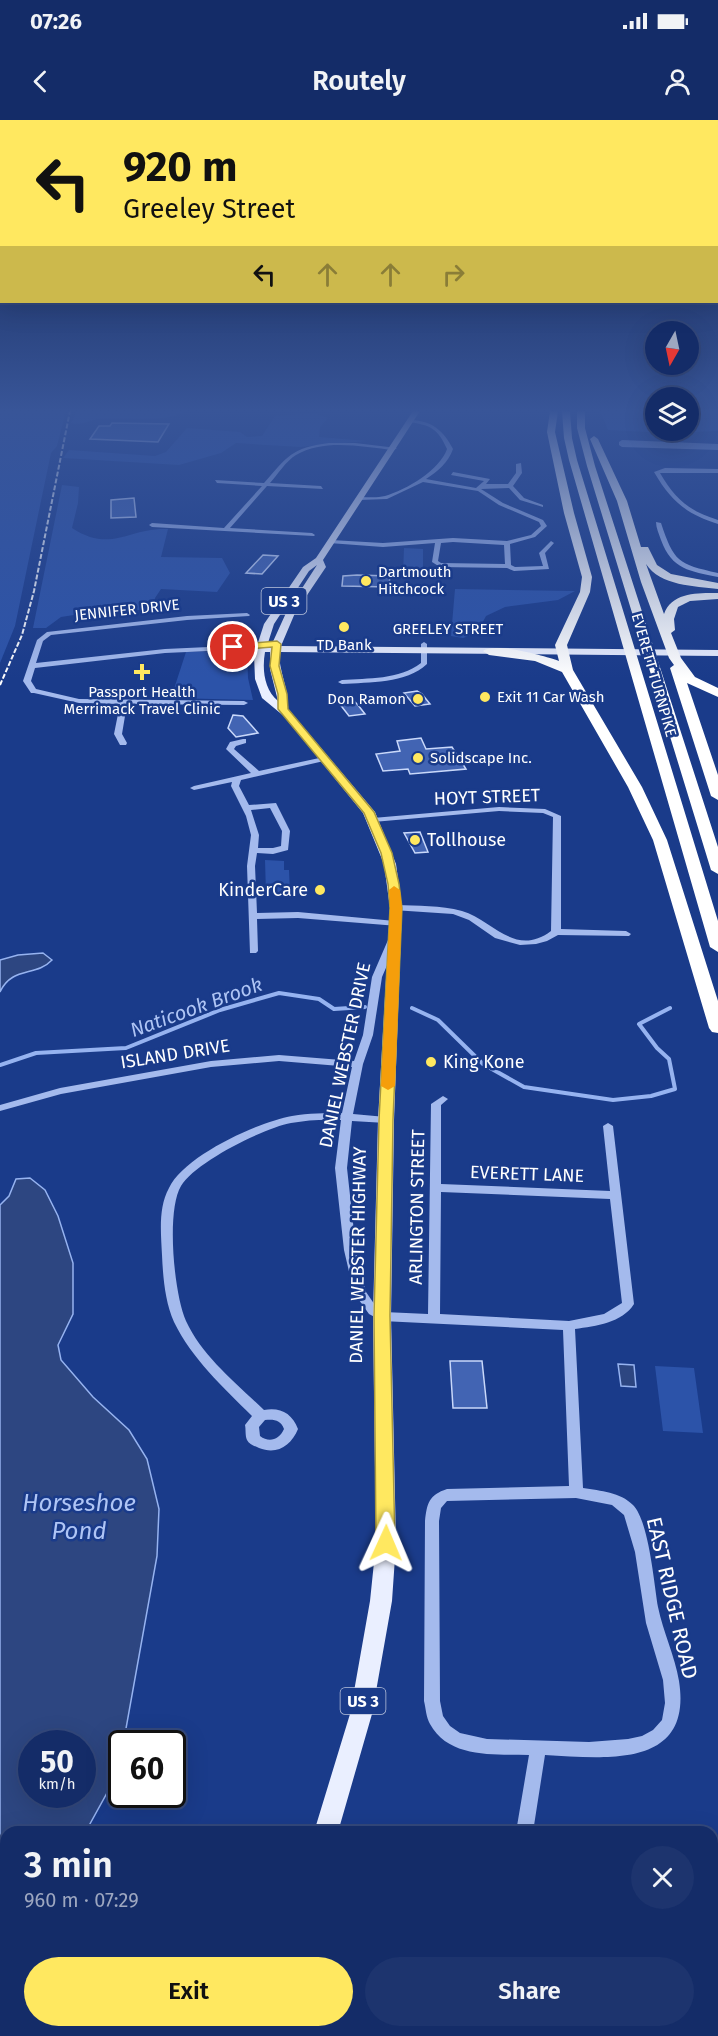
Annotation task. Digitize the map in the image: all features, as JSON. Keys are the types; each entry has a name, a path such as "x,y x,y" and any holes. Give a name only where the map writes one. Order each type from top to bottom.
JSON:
{"highway":[{"path":"566,500 587,577 585,592 561,649 567,670 635,787 660,840 718,1028"},
{"name":"EVERETT TURNPIKE","path":"585,500 627,637 644,650 718,870"},
{"name":"EVERETT TURNPIKE","path":"601,500 644,650 718,947"},
{"path":"622,500 635,538 646,582 675,658 691,680 717,693"},
{"path":"635,538 654,568 662,573 678,579 718,586"},
{"path":"668,638 669,629 666,620 671,606 685,599 718,596"},
{"path":"489,651 535,656 567,670"},
{"path":"675,658 674,664 718,796"}],"main road":[{"name":"DANIEL WEBSTER HIGHWAY","path":"328,1826 361,1714 381,1601 386,1490 382,1316 386,1120 396,908 390,864 373,820 358,796 283,709 271,702 263,688 258,647 269,624 300,577 309,566 320,560 360,500"},
{"name":"DANIEL WEBSTER HIGHWAY","path":"283,709 284,702 276,674 276,647 287,619 322,567 320,560"},
{"name":"GREELEY STREET","path":"258,647 644,650"},
{"name":"GREELEY STREET","path":"276,647 324,650 561,649"},
{"path":"644,650 718,647"},
{"path":"276,674 282,661 288,656 324,650"},
{"path":"644,650 718,653"}],"street":[{"path":"226,529 252,500"},
{"path":"330,543 382,544 461,540 507,543 533,536 540,531 543,524 497,500"},
{"path":"526,500 541,506"},
{"path":"675,500 680,505 718,522"},
{"path":"658,523 668,553 676,562 718,575"},
{"path":"152,525 312,535"},
{"path":"438,542 435,562 440,565 508,566 514,569 547,568 542,553 550,543"},
{"path":"507,543 508,566"},
{"name":"JENNIFER DRIVE","path":"31,666 40,639 57,631 187,618 247,615"},
{"name":"GREELEY STREET","path":"31,666 165,651 258,647"},
{"path":"342,682 411,672 424,664 424,648"},
{"path":"31,666 27,681 34,691 79,700 244,703"},
{"path":"123,743 117,734 124,702"},
{"path":"243,741 233,744 230,749 256,774"},
{"path":"194,788 324,759"},
{"path":"237,779 236,786 255,835 252,850 253,951"},
{"path":"246,808 273,805 286,831 285,848 273,851 252,850"},
{"name":"HOYT STREET","path":"373,820 514,808 542,809 554,813 558,820 556,932"},
{"path":"396,908 460,913 482,923 504,939 513,941 540,941 556,932 626,934"},
{"path":"252,916 298,915 395,931"},
{"name":"DANIEL WEBSTER DRIVE","path":"382,1316 373,1311 360,1293 350,1250 341,1168 347,1116 358,1064 365,1049 380,966 395,931"},
{"name":"ISLAND DRIVE","path":"0,1108 60,1091 211,1064 279,1058 358,1064"},
{"name":"ARLINGTON STREET","path":"434,1318 436,1104 443,1099"},
{"path":"261,1416 199,1349 179,1319 169,1271 168,1205 175,1186 186,1172 227,1146 277,1123 317,1116 386,1120"},
{"path":"382,1316 569,1326 611,1317 628,1305 608,1126"},
{"name":"EVERETT LANE","path":"435,1188 616,1195"},
{"path":"569,1326 576,1492"},
{"name":"EAST RIDGE ROAD","path":"576,1492 625,1504 634,1519 653,1621 671,1680 670,1719 662,1733 636,1746 610,1749 538,1747 459,1742 445,1735 434,1719 432,1701 432,1521 434,1506 441,1497 576,1492"},
{"path":"525,1826 538,1747"}],"shaded area":[{"path":"0,500 41,500 15,626 0,663"},
{"path":"59,500 78,500 72,528 86,535 98,539 109,539 154,529 168,529 161,557 222,558 230,573 217,592 161,589 155,598 153,613 125,607 61,617 46,628 33,628"},
{"path":"404,548 423,549 423,575 403,575"},
{"path":"455,589 575,591 558,600 505,607 486,616 477,633 463,638 451,636"},
{"path":"247,651 248,678 253,700 171,698 186,652"},
{"path":"265,860 284,861 284,870 289,870 290,893 266,894"},
{"path":"655,1366 694,1368 703,1433 663,1431"}],"water":[{"path":"43,953 52,960 39,969 11,978 0,992 0,960 18,955"},
{"name":"Horseshoe Pond","path":"30,1178 45,1190 58,1216 73,1263 73,1314 58,1345 61,1360 93,1397 129,1430 147,1459 159,1509 157,1556 126,1730 108,1730 108,1791 89,1826 0,1826 0,1205 9,1196 16,1179"},
{"path":"618,1364 634,1365 636,1387 621,1386"}],"building":[{"path":"111,500 134,500 136,517 111,518"},
{"path":"263,555 278,556 262,574 246,573"},
{"name":"Dartmouth Hitchcock","path":"343,576 390,576 389,587 342,586"},
{"name":"Don Ramon","path":"417,691 430,704 415,706 404,693"},
{"path":"354,701 365,714 349,716 339,703"},
{"path":"233,715 243,716 258,733 236,737 228,728"},
{"name":"Solidscape Inc.","path":"421,738 426,749 452,747 466,769 410,774 408,769 383,771 376,754 400,751 397,741"},
{"name":"Tollhouse","path":"420,832 428,852 415,853 404,833"},
{"path":"450,1361 482,1361 487,1408 453,1408"}],"waterway":[{"name":"Naticook Brook","path":"0,1065 36,1053 126,1048 220,1010 279,993 319,999 334,1009 365,1007"},
{"name":"Naticook Brook","path":"412,1008 438,1020 483,1064 524,1087 613,1100 651,1096 675,1089 669,1059 657,1048 639,1024 670,1008"}],"railway":[{"path":"0,685 22,635 34,591 52,500"}],"slow traffic":[{"path":"388,1086 396,908 394,890"}],"place":[{"name":"Dartmouth Hitchcock","path":"366,581"},
{"name":"TD Bank","path":"344,627"},
{"name":"Passport Health Merrimack Travel Clinic","path":"142,672"},
{"name":"Exit 11 Car Wash","path":"485,697"},
{"name":"Don Ramon","path":"418,699"},
{"name":"Solidscape Inc.","path":"418,758"},
{"name":"Tollhouse","path":"415,840"},
{"name":"KinderCare","path":"320,890"},
{"name":"King Kone","path":"431,1062"}],"route":[{"path":"233,647 277,644 274,666 284,702 283,709 317,752 358,796 369,812 387,853 394,884 396,908 386,1120 382,1316 386,1543"}]}
